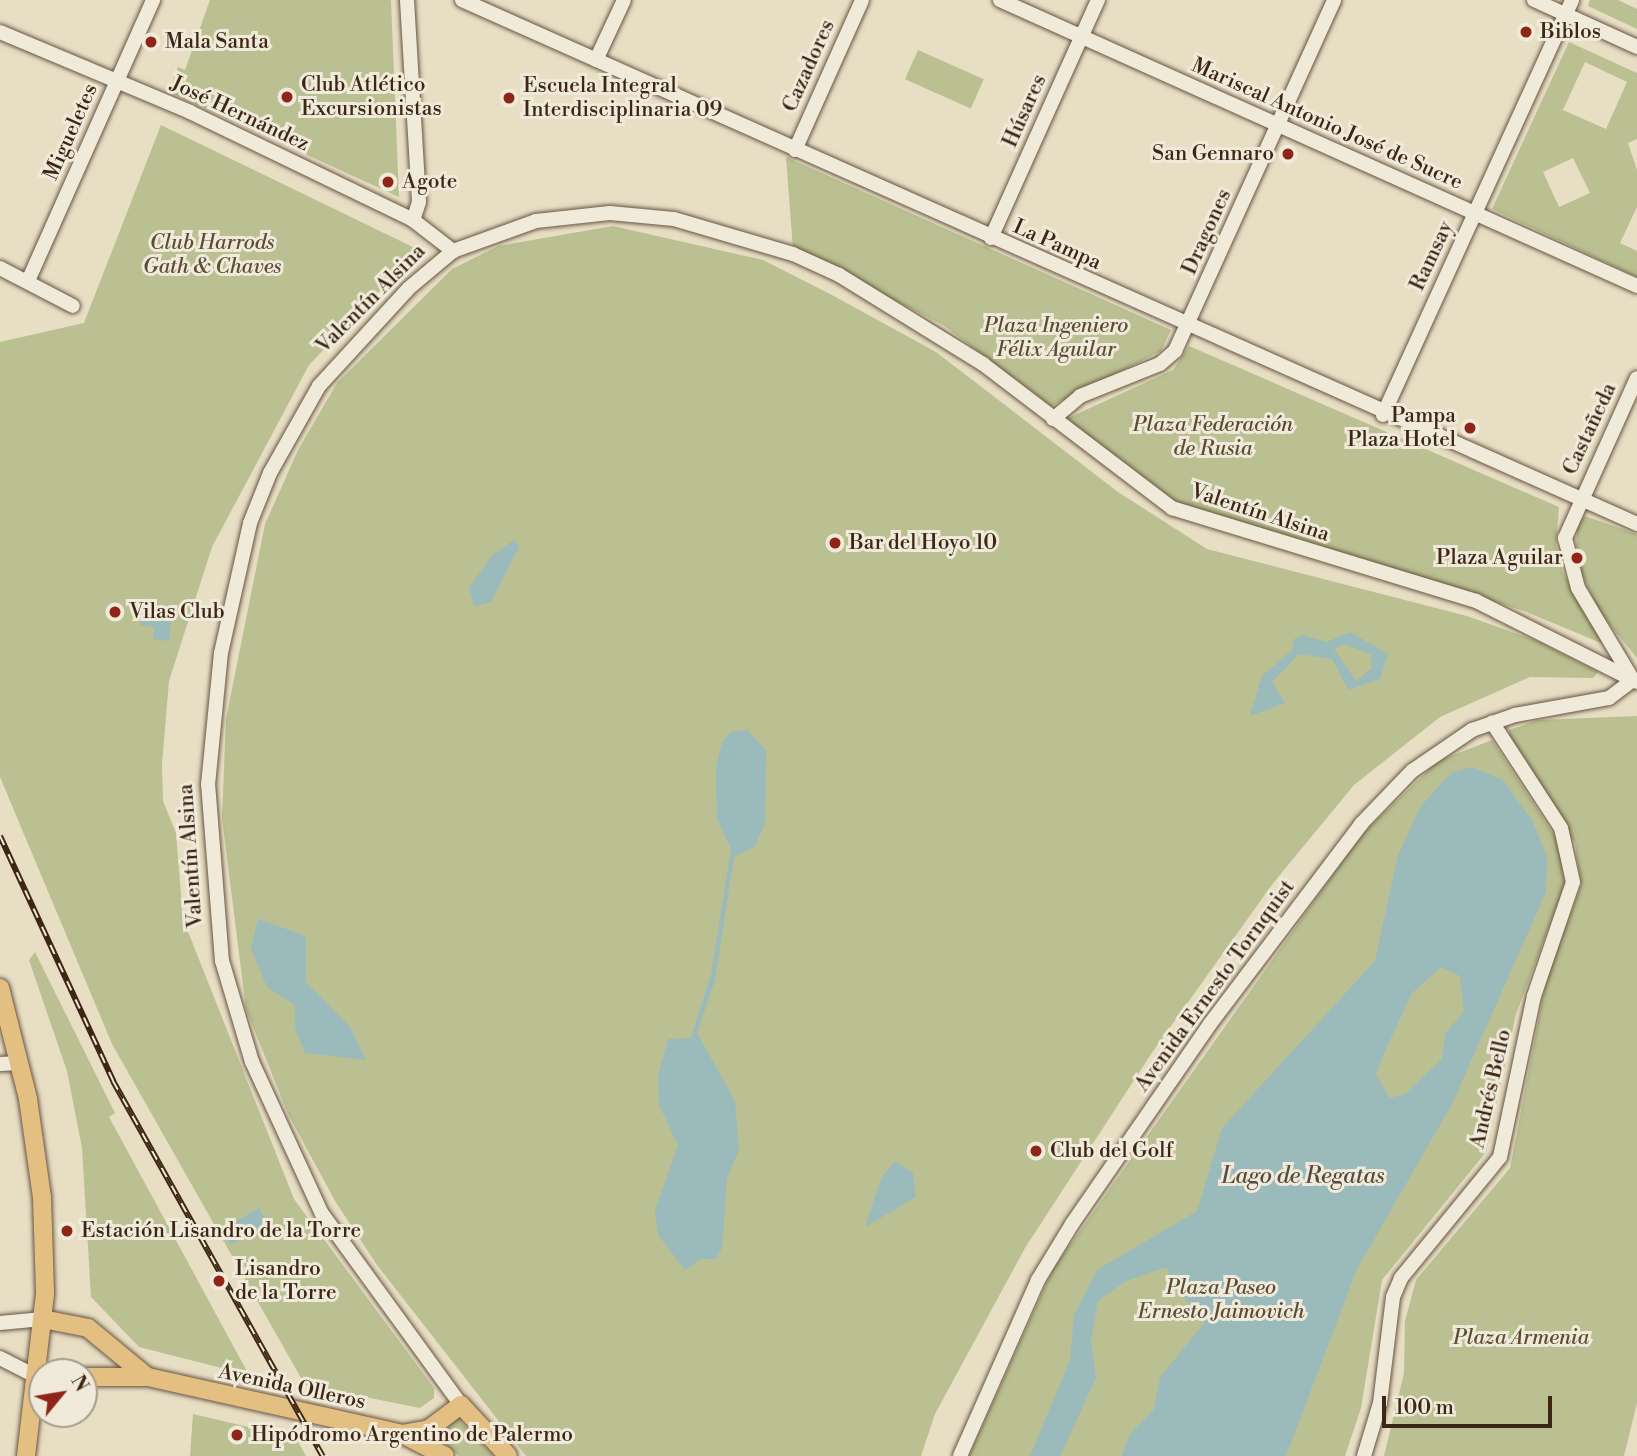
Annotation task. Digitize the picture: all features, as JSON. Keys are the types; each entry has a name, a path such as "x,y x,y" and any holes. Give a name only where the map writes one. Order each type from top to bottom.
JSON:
{"main road":[{"path":"0,988 20,1063 42,1196 43,1319 40,1358"},
{"name":"Avenida Olleros","path":"43,1319 75,1322 148,1377"},
{"path":"98,1360 100,1341"},
{"name":"Avenida Olleros","path":"98,1376 148,1377 402,1434 442,1454"},
{"path":"402,1434 439,1422 461,1405"},
{"name":"Valentín Alsina","path":"461,1405 508,1456"},
{"path":"439,1422 433,1436 442,1454"},
{"path":"26,1456 31,1428"}],"street":[{"name":"Migueletes","path":"28,281 153,0"},
{"path":"407,0 419,202 413,220"},
{"name":"La Pampa","path":"462,0 1383,415 1637,524"},
{"path":"596,60 624,0"},
{"name":"Cazadores","path":"795,150 862,0"},
{"name":"Mariscal Antonio José de Sucre","path":"1000,0 1637,286"},
{"name":"Húsares","path":"991,238 1098,0"},
{"name":"Dragones","path":"1053,419 1080,396 1168,358 1187,327 1334,0"},
{"path":"1534,0 1637,47"},
{"name":"Ramsay","path":"1383,415 1572,0"},
{"name":"José Hernández","path":"0,32 117,81 413,220 453,251"},
{"name":"Valentín Alsina","path":"461,1405 322,1214 252,1062 222,961 208,785 221,653 250,523 270,473 319,386 400,296 453,251 577,214 641,215 710,227 839,275 983,364 1172,508 1476,601 1635,681"},
{"path":"0,268 73,306"},
{"name":"Castañeda","path":"1635,681 1569,561 1567,527 1637,378"},
{"name":"Avenida Ernesto Tornquist","path":"960,1456 1038,1280 1210,1024 1388,794 1430,756 1492,722 1609,698 1635,681"},
{"name":"Andrés Bello","path":"1364,1456 1380,1403 1393,1297 1401,1278 1500,1157 1534,996 1573,882 1561,828 1492,722"},
{"path":"0,1064 20,1063"},
{"name":"Avenida Olleros","path":"0,1323 43,1319"},
{"path":"0,1358 28,1371"}],"green space":[{"name":"Club Atlético Excursionistas","path":"210,0 391,0 399,197 169,92 178,67 185,70"},
{"path":"1590,0 1618,0 1637,9 1637,29 1588,6"},
{"path":"1569,42 1637,73 1637,139 1628,143 1637,170 1637,207 1620,243 1637,251 1637,277 1492,209","holes":["1585,62 1627,82 1606,129 1563,110","1573,158 1590,193 1559,207 1543,172"]},
{"path":"918,50 984,79 971,109 905,79"},
{"name":"Club Harrods Gath & Chaves","path":"161,125 419,250 309,365 212,547 169,681 162,765 163,801 176,833 183,919 294,1199 434,1388 434,1398 420,1408 305,1385 112,1044 0,777 0,342 84,323"},
{"name":"Plaza Ingeniero Félix Aguilar","path":"786,157 1171,330 1161,351 1051,406 943,325 793,249"},
{"path":"613,226 763,260 832,295 936,352 1118,492 1207,549 1467,616 1537,641 1598,672 1593,678 1530,677 1440,717 1354,785 1274,882 1151,1054 1025,1248 935,1414 921,1456 526,1456 377,1265 335,1201 288,1114 246,1009 222,818 226,719 265,524 298,450 337,383 452,269 498,246"},
{"name":"Plaza Federación de Rusia","path":"1189,346 1559,507 1556,544 1563,573 1606,645 1524,611 1178,503 1066,419 1173,370"},
{"path":"1585,516 1637,534 1637,658 1601,614 1576,563 1577,524"},
{"name":"Plaza Armenia","path":"1637,716 1637,1403 1624,1456 1384,1456 1404,1373 1405,1321 1416,1280 1510,1168 1546,981 1581,885 1575,843 1510,744 1509,730 1538,720"},
{"name":"Plaza Paseo Ernesto Jaimovich","path":"1492,740 1558,841 1565,884 1516,1014 1486,1152 1382,1280 1361,1408 1345,1456 969,1456 1053,1269 1361,835 1438,761"},
{"path":"35,952 115,1113 109,1117 249,1375 139,1347 91,1297 82,1148 67,1071 29,960"},
{"name":"Hipódromo Argentino de Palermo","path":"193,1414 296,1438 306,1456 190,1456"},
{"path":"452,1418 458,1419 494,1456 459,1456 441,1440"}],"water":[{"path":"514,540 519,547 491,602 474,606 469,588 492,555"},
{"path":"142,610 172,613 169,641 153,639 154,627 140,625"},
{"path":"1350,632 1388,654 1380,679 1348,690 1332,659 1299,654 1272,682 1285,703 1250,716 1262,676 1293,649 1293,640 1301,635 1327,642","holes":["1345,644 1371,655 1372,668 1356,681 1334,649"]},
{"path":"747,730 766,750 765,824 754,847 734,857 715,980 697,1033 735,1101 739,1150 727,1178 722,1248 716,1259 701,1259 685,1270 658,1235 655,1210 678,1145 659,1105 658,1076 668,1039 691,1038 711,975 731,849 717,819 716,767 722,742 731,732"},
{"name":"Lago de Regatas","path":"1472,767 1503,780 1533,822 1547,857 1546,892 1452,1104 1357,1269 1286,1456 1122,1456 1129,1435 1154,1409 1160,1377 1205,1322 1172,1283 1167,1267 1126,1281 1098,1301 1091,1340 1096,1378 1060,1456 1030,1456 1070,1360 1074,1315 1097,1270 1197,1211 1222,1128 1375,961 1398,855 1421,806 1451,773","holes":["1441,967 1460,976 1464,1012 1445,1033 1442,1059 1405,1094 1390,1098 1376,1075 1412,993"]},
{"path":"258,919 306,936 306,982 350,1027 366,1060 305,1053 295,1028 295,1005 267,987 251,949"},
{"path":"895,1161 913,1173 916,1197 865,1227 881,1178"},
{"path":"259,1208 269,1227 230,1245 222,1229"}],"railway":[{"path":"0,836 113,1081 323,1456"}],"place":[{"name":"Biblos","path":"1526,32"},
{"name":"Mala Santa","path":"151,42"},
{"name":"Club Atlético Excursionistas","path":"287,97"},
{"name":"Escuela Integral Interdisciplinaria 09","path":"509,98"},
{"name":"San Gennaro","path":"1288,154"},
{"name":"Agote","path":"388,182"},
{"name":"Pampa Plaza Hotel","path":"1470,428"},
{"name":"Bar del Hoyo 10","path":"835,543"},
{"name":"Plaza Aguilar","path":"1577,558"},
{"name":"Vilas Club","path":"115,612"},
{"name":"Club del Golf","path":"1036,1151"},
{"name":"Estación Lisandro de la Torre","path":"67,1231"},
{"name":"Lisandro de la Torre","path":"219,1281"},
{"name":"Hipódromo Argentino de Palermo","path":"237,1435"}]}
